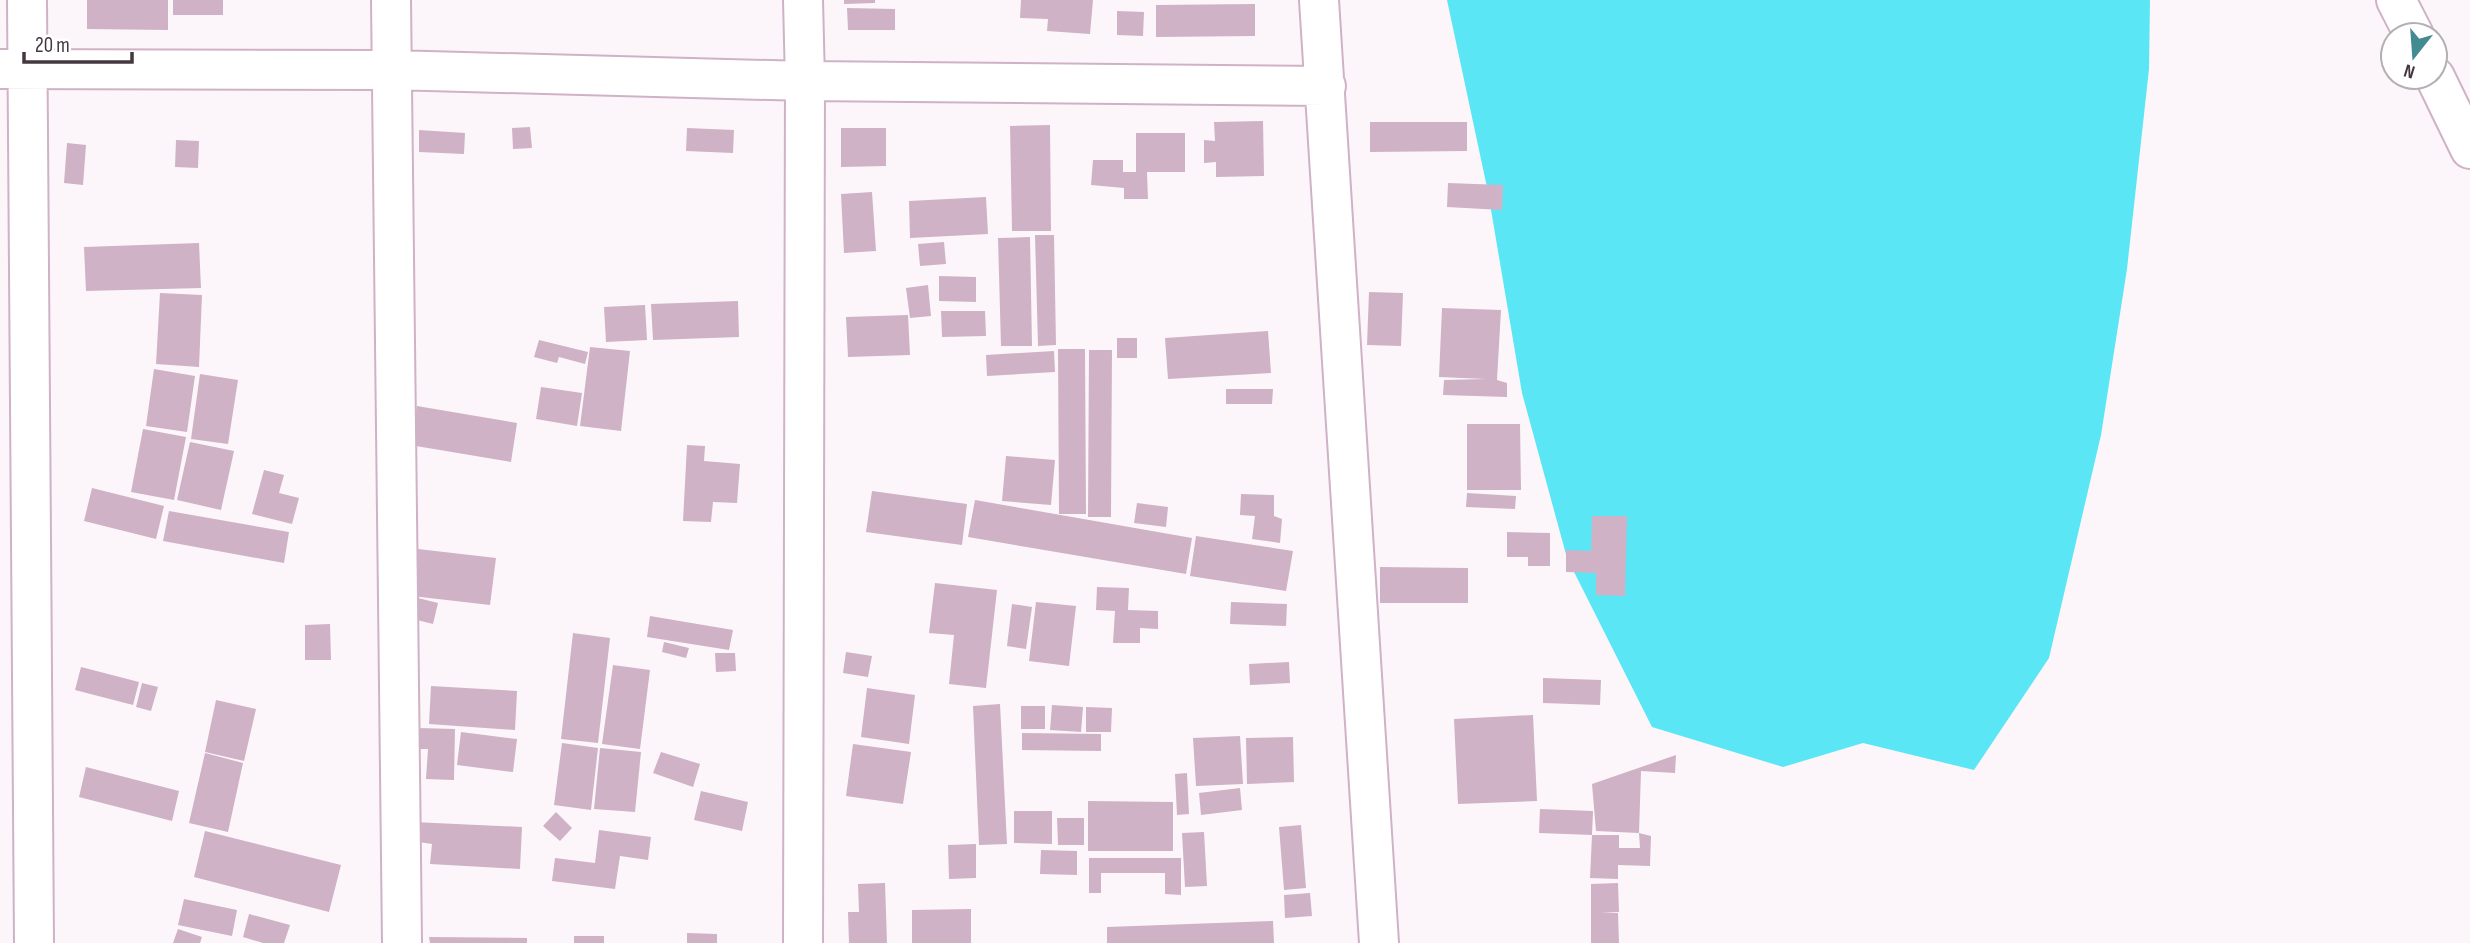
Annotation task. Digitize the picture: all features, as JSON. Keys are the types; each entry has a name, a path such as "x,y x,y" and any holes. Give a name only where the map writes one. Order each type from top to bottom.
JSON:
{"main road":[{"path":"27,0 13,69 34,943"},
{"path":"391,0 402,943"},
{"path":"803,0 806,81 803,943"},
{"path":"1319,0 1379,943"},
{"path":"2396,0 2407,21"},
{"path":"13,69 391,70 806,81 1326,86"},
{"path":"2441,91 2470,149"}],"water":[{"path":"1447,0 2150,0 2149,69 2127,269 2101,435 2049,658 1974,770 1863,743 1783,767 1652,727 1567,558 1522,393 1488,192"}],"building":[{"path":"87,0 168,0 168,30 87,29"},
{"path":"173,0 223,0 223,15 173,15"},
{"path":"844,0 875,0 875,3 844,4"},
{"path":"1021,0 1093,0 1090,34 1047,31 1048,19 1020,18"},
{"path":"1255,4 1255,36 1156,37 1156,5"},
{"path":"847,8 895,9 895,30 848,30"},
{"path":"1117,11 1144,12 1143,36 1117,35"},
{"path":"1263,121 1264,176 1216,177 1216,162 1204,163 1204,140 1215,141 1214,122"},
{"path":"1370,122 1467,122 1467,151 1370,152"},
{"path":"1050,125 1051,231 1012,231 1010,126"},
{"path":"530,127 532,148 513,149 512,128"},
{"path":"687,128 734,130 733,153 686,151"},
{"path":"841,128 886,128 886,166 841,167"},
{"path":"419,130 465,133 464,154 419,152"},
{"path":"1136,133 1185,133 1185,172 1147,172 1148,199 1124,199 1124,188 1091,185 1093,160 1123,160 1123,172 1136,172"},
{"path":"176,140 199,141 198,168 175,167"},
{"path":"67,143 86,145 83,185 64,183"},
{"path":"1448,183 1503,185 1502,210 1447,207"},
{"path":"872,192 876,251 844,253 841,194"},
{"path":"986,197 988,234 910,238 909,201"},
{"path":"1035,235 1054,235 1056,345 1038,346"},
{"path":"1030,237 1032,346 1001,346 998,238"},
{"path":"944,242 946,264 920,266 918,244"},
{"path":"199,243 201,288 86,291 84,247"},
{"path":"939,276 976,277 976,302 939,301"},
{"path":"928,285 931,316 910,318 906,288"},
{"path":"1369,292 1403,293 1401,346 1367,345"},
{"path":"160,293 202,295 199,367 156,364"},
{"path":"738,301 739,337 653,340 651,304"},
{"path":"645,305 647,340 606,342 604,307"},
{"path":"1442,308 1501,310 1497,380 1507,383 1507,397 1443,395 1444,380 1486,379 1439,377"},
{"path":"941,311 985,311 986,336 942,337"},
{"path":"908,315 910,355 848,357 846,317"},
{"path":"1268,331 1271,373 1168,379 1165,338"},
{"path":"1117,338 1137,338 1137,358 1117,358"},
{"path":"539,340 588,352 585,364 559,357 557,363 534,357"},
{"path":"590,347 630,351 621,431 580,426"},
{"path":"1058,349 1085,349 1086,514 1059,514"},
{"path":"1089,350 1112,350 1111,517 1088,517"},
{"path":"1054,351 1055,372 987,376 986,355"},
{"path":"154,369 195,376 187,432 146,426"},
{"path":"200,374 238,380 228,444 191,439"},
{"path":"541,387 582,393 577,426 536,419"},
{"path":"1226,389 1273,389 1272,404 1226,404"},
{"path":"417,406 517,423 511,462 410,445"},
{"path":"1467,424 1520,424 1521,490 1467,490"},
{"path":"143,429 186,437 174,500 131,492"},
{"path":"190,442 234,451 221,510 177,500"},
{"path":"687,445 705,446 704,461 740,464 737,503 713,502 711,522 683,521"},
{"path":"1006,456 1055,460 1051,505 1002,501"},
{"path":"264,470 284,475 279,493 299,498 292,524 252,514"},
{"path":"92,488 164,506 156,539 84,521"},
{"path":"872,491 967,504 962,545 866,532"},
{"path":"1467,493 1516,496 1515,509 1466,507"},
{"path":"1241,494 1274,495 1274,516 1282,519 1280,543 1252,539 1255,516 1240,515"},
{"path":"975,500 1192,538 1186,574 968,537"},
{"path":"1137,503 1168,507 1166,527 1134,523"},
{"path":"169,511 289,532 284,563 163,541"},
{"path":"1592,516 1627,516 1625,596 1596,595 1596,573 1566,572 1566,550 1591,551"},
{"path":"1507,532 1550,533 1550,566 1528,566 1528,557 1507,557"},
{"path":"1196,536 1293,551 1286,591 1190,576"},
{"path":"418,549 496,558 490,605 412,596"},
{"path":"1380,567 1468,568 1468,603 1380,603"},
{"path":"935,583 997,590 986,688 949,684 954,635 929,633"},
{"path":"1097,587 1129,588 1128,610 1158,611 1158,629 1140,628 1140,643 1113,643 1115,611 1096,610"},
{"path":"414,597 438,603 433,624 409,618"},
{"path":"1036,602 1076,606 1069,666 1029,661"},
{"path":"1231,602 1287,604 1286,626 1230,624"},
{"path":"1012,604 1032,607 1026,649 1007,646"},
{"path":"650,616 733,630 729,650 647,637"},
{"path":"330,624 331,660 305,660 305,625"},
{"path":"573,633 610,638 598,743 561,739"},
{"path":"664,642 689,648 686,658 662,652"},
{"path":"846,652 872,656 868,677 843,673"},
{"path":"715,653 735,653 736,671 716,672"},
{"path":"1289,662 1290,683 1250,685 1249,664"},
{"path":"613,665 650,670 640,749 602,744"},
{"path":"81,667 139,682 133,705 75,690"},
{"path":"1543,678 1601,680 1600,705 1543,703"},
{"path":"142,683 158,687 151,711 136,707"},
{"path":"431,686 517,691 515,730 429,724"},
{"path":"867,688 915,695 909,744 861,737"},
{"path":"216,700 256,709 244,761 205,752"},
{"path":"1000,704 1007,844 979,845 973,706"},
{"path":"1052,705 1083,707 1081,732 1050,730"},
{"path":"1021,706 1045,706 1045,729 1021,729"},
{"path":"1086,707 1112,708 1111,732 1086,732"},
{"path":"1533,715 1537,801 1458,804 1454,719"},
{"path":"418,728 455,729 454,780 426,779 428,749 417,749"},
{"path":"461,732 517,739 513,772 457,765"},
{"path":"1022,733 1101,734 1101,751 1022,750"},
{"path":"1240,736 1243,784 1196,786 1193,738"},
{"path":"1293,737 1294,782 1247,784 1246,738"},
{"path":"562,743 598,748 591,810 554,805"},
{"path":"853,744 911,752 903,804 846,796"},
{"path":"600,748 641,752 635,812 594,809"},
{"path":"661,752 700,764 693,787 653,773"},
{"path":"205,753 243,763 228,832 189,823"},
{"path":"1676,755 1675,773 1641,771 1639,833 1596,831 1592,784"},
{"path":"86,767 179,791 172,821 79,797"},
{"path":"1187,773 1189,814 1177,815 1175,774"},
{"path":"1240,788 1242,810 1201,815 1199,793"},
{"path":"701,791 748,802 742,831 694,820"},
{"path":"1088,801 1173,802 1173,851 1088,851"},
{"path":"1540,809 1593,811 1592,835 1539,833"},
{"path":"1014,811 1052,811 1052,844 1014,843"},
{"path":"556,812 572,828 560,841 543,826"},
{"path":"1057,818 1084,818 1084,845 1058,845"},
{"path":"413,822 522,827 520,869 430,864 432,844 412,841"},
{"path":"1301,825 1306,888 1284,890 1279,827"},
{"path":"599,830 651,837 648,860 620,856 615,889 552,881 555,858 595,863"},
{"path":"205,831 341,865 329,912 194,877"},
{"path":"1204,832 1207,886 1185,887 1182,833"},
{"path":"1639,833 1651,836 1650,866 1618,865 1618,879 1590,878 1592,835 1619,835 1619,848 1640,848"},
{"path":"976,844 976,878 949,879 948,845"},
{"path":"1041,850 1077,851 1077,875 1040,874"},
{"path":"1089,858 1181,858 1181,895 1165,894 1165,873 1101,873 1101,893 1089,893"},
{"path":"885,883 887,943 849,943 848,912 859,912 858,884"},
{"path":"1618,883 1619,912 1601,912 1618,913 1619,943 1591,943 1591,884"},
{"path":"1310,893 1312,916 1285,918 1284,895"},
{"path":"184,899 237,910 232,936 178,925"},
{"path":"971,909 971,943 912,943 912,910"},
{"path":"249,914 290,925 284,943 263,943 243,937"},
{"path":"1273,921 1274,943 1107,943 1107,927"},
{"path":"178,929 202,937 200,943 173,943"},
{"path":"687,933 717,934 717,943 687,943"},
{"path":"574,936 604,936 604,943 574,943"},
{"path":"429,937 527,938 527,943 430,943"}]}
